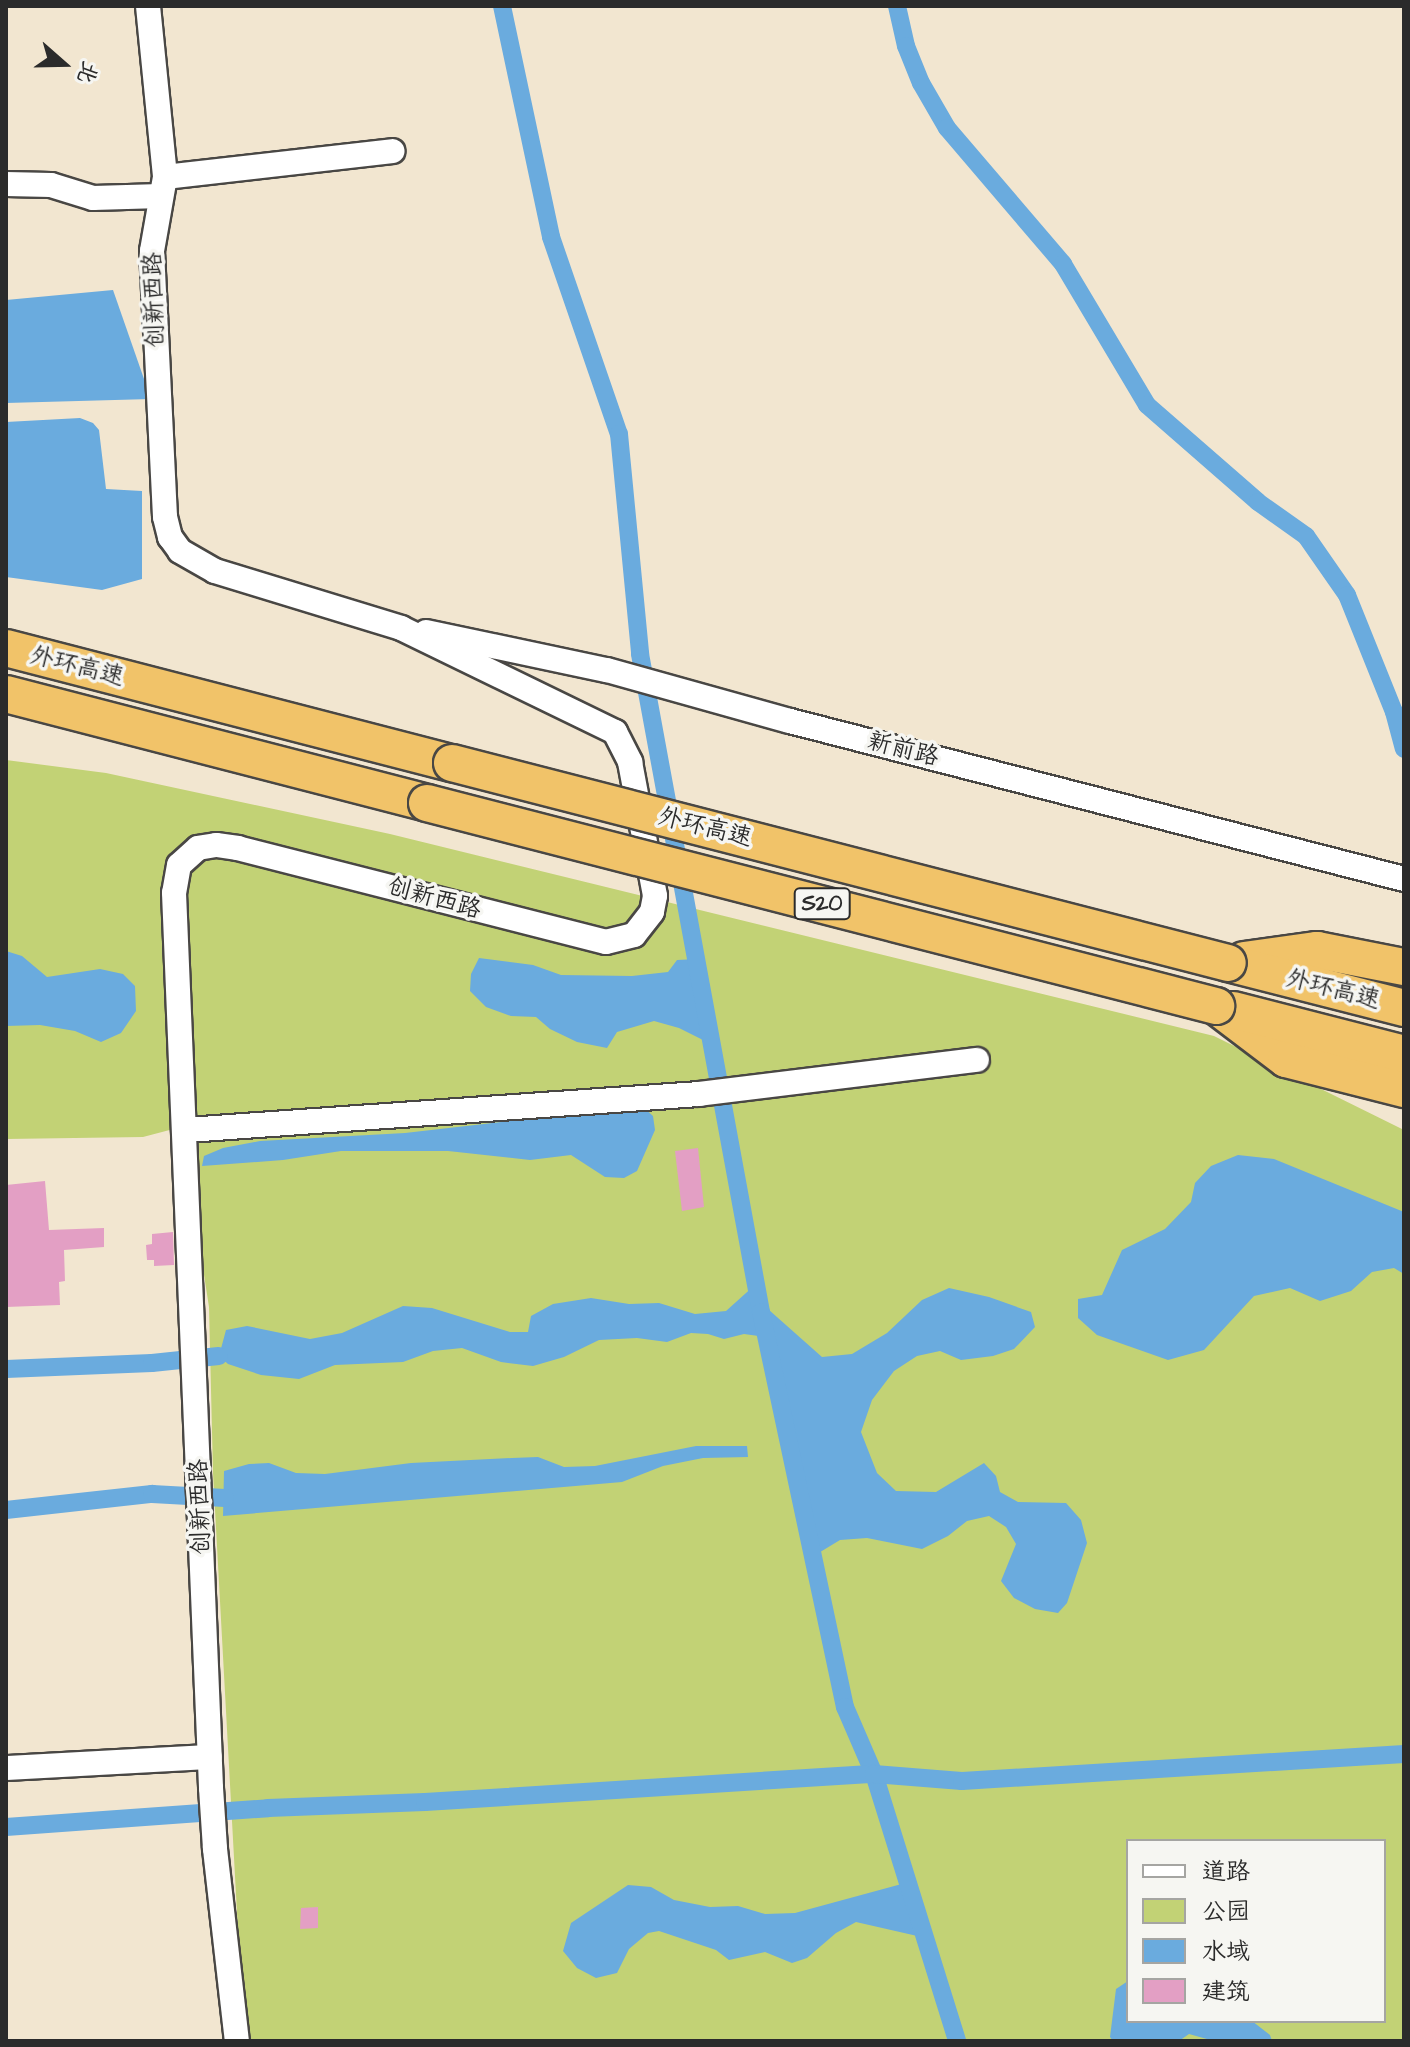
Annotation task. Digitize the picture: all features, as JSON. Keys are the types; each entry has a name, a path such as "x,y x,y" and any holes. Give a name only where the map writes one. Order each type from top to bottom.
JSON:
{"highway":[{"name":"外环高速","path":"6,648 1404,1008"},
{"name":"外环高速","path":"6,694 1404,1054"},
{"path":"1228,963 1317,950 1404,967"},
{"path":"1216,1006 1286,1059 1404,1089"}],"street":[{"name":"创新西路","path":"148,11 163,186 152,251 165,517 170,537 180,551 215,571 401,628 600,721 615,732 630,762 655,896 652,912 634,935 606,942 238,848 216,845 198,848 186,855 175,877 211,1788 237,2041"},
{"path":"6,184 51,185 93,198 393,151"},
{"name":"新前路","path":"401,628 607,670 805,725 1404,879"},
{"path":"187,1130 699,1094 977,1060"},
{"path":"6,1768 210,1757"}],"green space":[{"path":"6,760 106,773 390,834 1214,1036 1404,1130 1404,2041 244,2041 213,1473 209,1307 181,1127 143,1137 6,1139"}],"water":[{"path":"113,290 151,399 6,403 6,300"},
{"path":"80,418 93,423 99,430 106,489 142,491 142,579 102,590 6,577 6,422"},
{"path":"6,951 22,956 47,977 100,969 123,974 135,986 136,1011 121,1033 101,1042 75,1031 40,1025 6,1026"},
{"path":"479,958 533,965 561,975 632,976 668,972 677,960 697,959 713,1045 679,1028 654,1021 617,1032 607,1048 577,1042 550,1029 536,1017 511,1016 486,1007 470,991 471,974"},
{"path":"642,1106 653,1116 655,1130 637,1171 624,1178 605,1177 571,1155 530,1160 448,1151 341,1151 283,1160 202,1166 204,1156 223,1148 260,1141 405,1133"},
{"path":"1238,1155 1274,1159 1404,1212 1404,1274 1394,1268 1372,1272 1351,1291 1320,1301 1290,1288 1254,1296 1204,1350 1168,1360 1097,1335 1078,1318 1078,1299 1102,1295 1122,1250 1165,1229 1191,1202 1195,1183 1211,1166"},
{"path":"756,1284 759,1301 822,1357 852,1354 887,1333 922,1300 949,1288 989,1297 1031,1312 1035,1327 1014,1349 993,1356 961,1360 940,1351 917,1356 894,1371 872,1400 861,1432 877,1473 896,1491 936,1492 984,1463 996,1476 1000,1492 1018,1502 1066,1503 1081,1520 1087,1543 1067,1603 1058,1613 1035,1609 1014,1598 1001,1581 1016,1544 1006,1527 989,1516 967,1521 948,1536 922,1549 867,1538 840,1540 812,1557 766,1337 744,1334 724,1339 691,1333 667,1342 637,1338 599,1340 564,1357 533,1366 501,1362 462,1348 433,1351 403,1362 335,1365 299,1379 261,1375 228,1364 219,1356 226,1330 247,1326 310,1339 342,1333 403,1306 432,1308 510,1332 528,1332 531,1316 553,1304 591,1298 629,1304 659,1303 695,1314 726,1311"},
{"path":"696,1446 747,1446 748,1457 703,1458 663,1466 622,1482 223,1516 224,1471 249,1464 269,1463 296,1473 325,1474 411,1463 538,1457 564,1467 595,1466"},
{"path":"909,1882 926,1938 856,1922 836,1933 807,1958 792,1963 765,1952 729,1960 716,1950 659,1931 648,1933 629,1949 617,1973 596,1978 577,1968 563,1951 571,1923 628,1885 651,1887 674,1900 710,1907 738,1906 765,1914 795,1913"},
{"path":"1126,1982 1126,2023 1255,2023 1270,2035 1272,2041 1214,2041 1189,2034 1179,2041 1113,2041 1110,2037 1116,1989"}],"building":[{"path":"698,1148 704,1207 682,1211 675,1151"},
{"path":"45,1181 49,1230 104,1228 104,1247 64,1250 65,1281 59,1282 60,1305 6,1307 6,1185"},
{"path":"173,1232 174,1265 154,1266 154,1260 147,1260 146,1245 152,1244 152,1234"},
{"path":"318,1907 318,1928 300,1929 301,1908"}],"waterway":[{"path":"502,6 551,237 619,434 640,654 761,1312 845,1707 874,1774 957,2041"},
{"path":"897,6 906,46 921,83 947,128 1063,264 1147,405 1258,502 1306,536 1347,595 1394,712 1404,749"},
{"path":"6,1369 152,1363 219,1356"},
{"path":"6,1510 152,1494 225,1498"},
{"path":"6,1827 268,1808 425,1802 874,1774 962,1781 1404,1754"}]}
